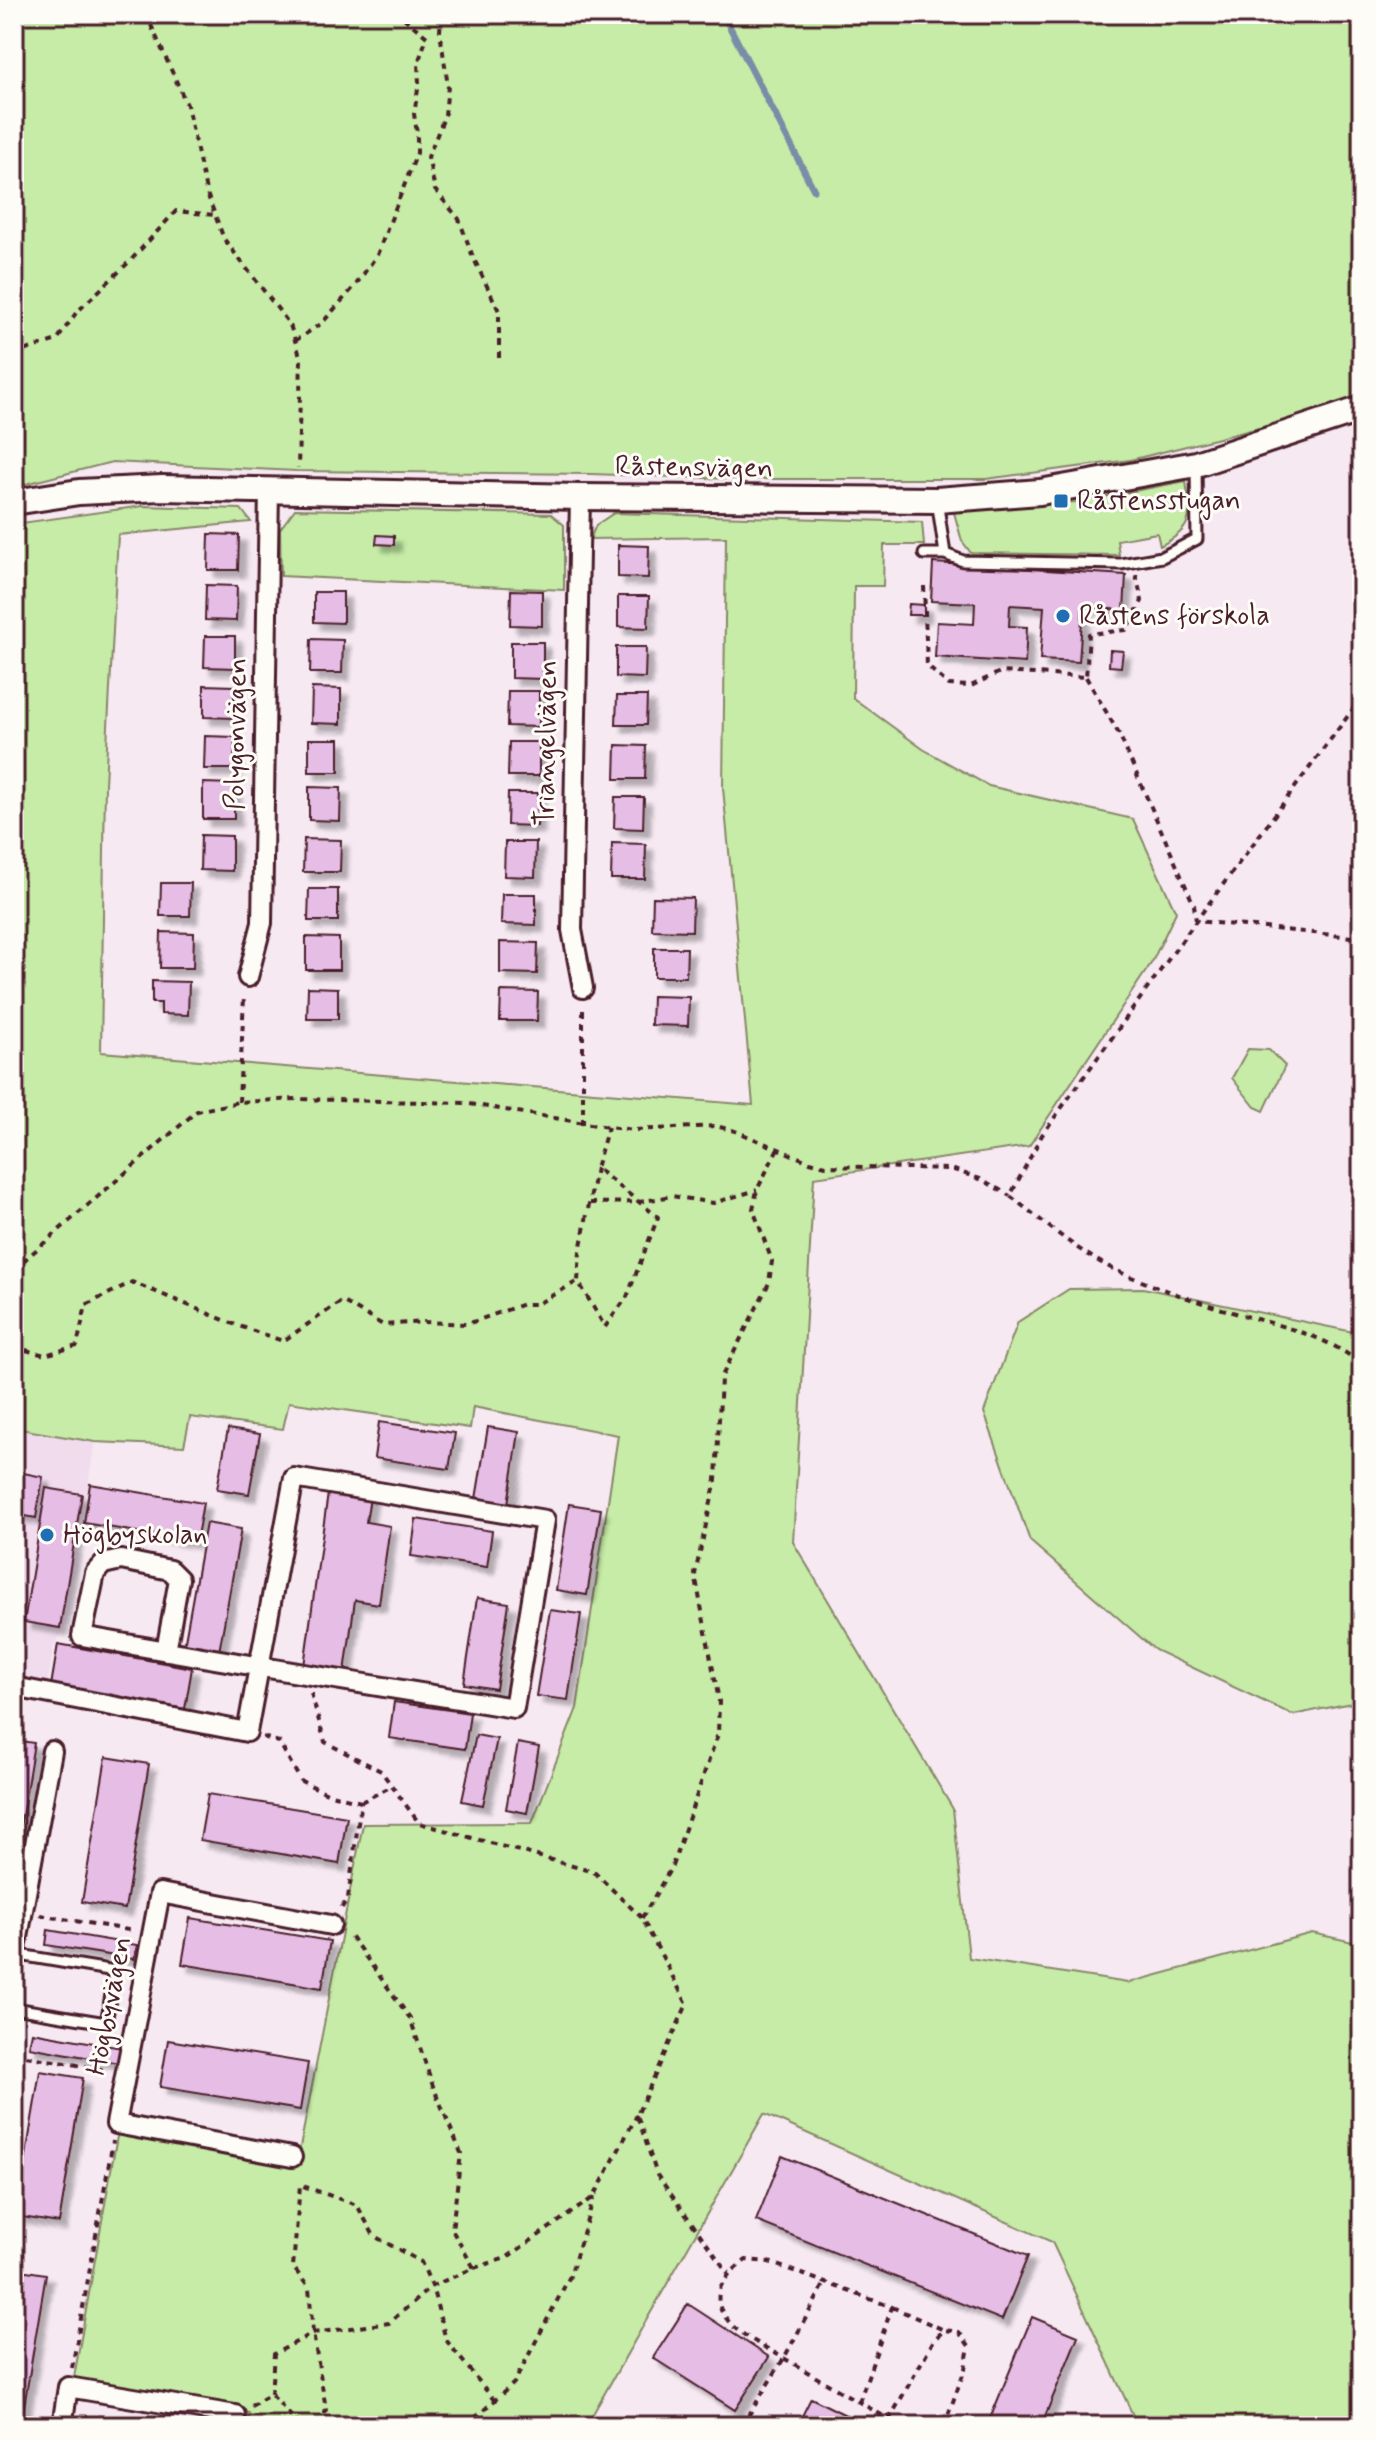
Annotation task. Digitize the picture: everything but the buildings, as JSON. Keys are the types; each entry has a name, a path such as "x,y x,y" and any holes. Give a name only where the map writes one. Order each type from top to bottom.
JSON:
{"street":[{"name":"Råstensvägen","path":"14,502 79,492 162,488 580,497 937,500 1040,492 1196,464 1362,409"},
{"name":"Polygonvägen","path":"248,977 262,923 269,490"},
{"name":"Triangelvägen","path":"580,497 572,930 583,988"},
{"path":"14,1687 247,1732 260,1668 294,1478 545,1520 514,1708 260,1668 82,1636 95,1573 103,1564 121,1560 170,1570 179,1579 166,1651"},
{"name":"Högbyvägen","path":"14,1954 52,1751"},
{"name":"Högbyvägen","path":"116,2124 160,1893 331,1925"},
{"path":"116,2124 292,2157"},
{"path":"62,2426 68,2387 235,2415"}],"lane":[{"path":"924,554 945,554 963,561 1121,564 1162,557 1197,539 1196,464"},
{"path":"937,500 945,554"},
{"name":"Högbyvägen","path":"14,1954 115,1971 106,2023 14,2008"}],"path":[{"path":"146,14 187,105 206,191 224,239 290,325 301,359 298,491"},
{"path":"295,341 322,323 377,255 417,153 414,114 419,83 418,63 427,37 399,14"},
{"path":"441,14 440,32 448,86 445,115 428,157 435,190 459,219 499,311 499,360"},
{"path":"14,354 57,340 76,313 176,211 215,215"},
{"path":"1134,562 1142,601 1126,630 1089,634 1086,677 1119,734 1194,905 1196,921"},
{"path":"924,586 927,666 949,685 971,686 1000,672 1086,677"},
{"path":"1010,1196 1042,1135 1362,697"},
{"path":"1196,921 1362,938"},
{"path":"239,1102 242,1006 248,977"},
{"path":"583,988 583,1124"},
{"path":"14,1269 197,1111 239,1102 297,1099 464,1103 634,1130 716,1126 826,1166 951,1169 983,1180 1010,1196 1087,1255 1120,1273 1300,1333 1337,1348 1355,1358 1362,1366"},
{"path":"596,1168 658,1217 627,1297 605,1327 578,1281 580,1251 596,1168 608,1127"},
{"path":"642,1918 672,1866 718,1734 719,1701 695,1574 716,1480 721,1378 769,1283 772,1261 753,1209 757,1190 777,1150"},
{"path":"590,1203 639,1202 672,1196 713,1203 757,1190"},
{"path":"14,1347 45,1355 77,1346 86,1305 132,1282 283,1341 342,1301 383,1325 424,1322 467,1324 524,1304 537,1304 578,1281"},
{"path":"306,1675 325,1742 381,1771 419,1823 594,1872 642,1918 687,2004 637,2115 594,2197 570,2276 514,2383 466,2426"},
{"path":"247,1732 279,1742 301,1781 327,1793 361,1802 392,1786"},
{"path":"361,1802 348,1898 331,1925 345,1929 410,2018 433,2086 461,2153 452,2230 474,2268"},
{"path":"23,1912 152,1934"},
{"path":"14,2054 126,2074"},
{"path":"637,2115 657,2175 728,2273"},
{"path":"68,2387 116,2124"},
{"path":"322,2426 326,2409 309,2288 293,2267 300,2185 357,2205 374,2236 421,2262 432,2286 446,2340 494,2400"},
{"path":"300,2426 271,2394 274,2354 313,2333 389,2323 432,2286 506,2258 594,2197"},
{"path":"900,2426 733,2327 721,2310 719,2289 728,2273 746,2260 769,2262 892,2307 944,2330 959,2332 969,2346 965,2369 944,2426"},
{"path":"742,2426 784,2358 825,2282"},
{"path":"859,2402 892,2307"},
{"path":"889,2420 934,2340 944,2330"},
{"path":"235,2415 271,2394"}],"shaded area":[{"name":"Högbyskolan","path":"14,1428 95,1442 65,1628 54,1645 44,1705 14,1699"}],"green space":[{"path":"14,14 1362,14 1362,398 1279,423 1130,460 986,479 733,479 591,474 296,471 112,462 14,487"},
{"path":"1186,481 1189,513 1180,533 1160,546 1157,533 1117,540 1119,555 971,553 962,541 953,509 1077,502"},
{"path":"143,506 241,509 251,522 118,535 105,784 101,1052 753,1105 723,788 726,537 590,539 596,525 614,513 922,522 924,545 884,545 883,586 854,586 853,698 923,749 989,786 1133,819 1176,912 1152,962 1029,1146 814,1177 793,1542 953,1809 969,1958 1128,1983 1312,1933 1362,1944 1362,2415 1352,2426 1138,2426 1052,2242 764,2114 586,2426 247,2426 249,2413 73,2383 118,2131 297,2163 363,1824 532,1823 577,1708 618,1435 473,1407 470,1428 289,1402 283,1429 190,1417 184,1446 95,1442 14,1428 14,524"},
{"path":"295,509 551,514 564,525 564,590 281,576 280,529"},
{"path":"1248,1049 1269,1050 1285,1066 1264,1111 1255,1107 1232,1078"},
{"path":"1143,1288 1353,1332 1362,1326 1362,1693 1351,1703 1293,1715 1155,1650 1030,1541 984,1412 1018,1322 1069,1289"}],"waterway":[{"path":"723,14 814,190"}],"place":[{"name":"Råstensstugan","path":"1061,501"},
{"name":"Råstens förskola","path":"1063,616"},
{"name":"Högbyskolan","path":"47,1535"}]}
